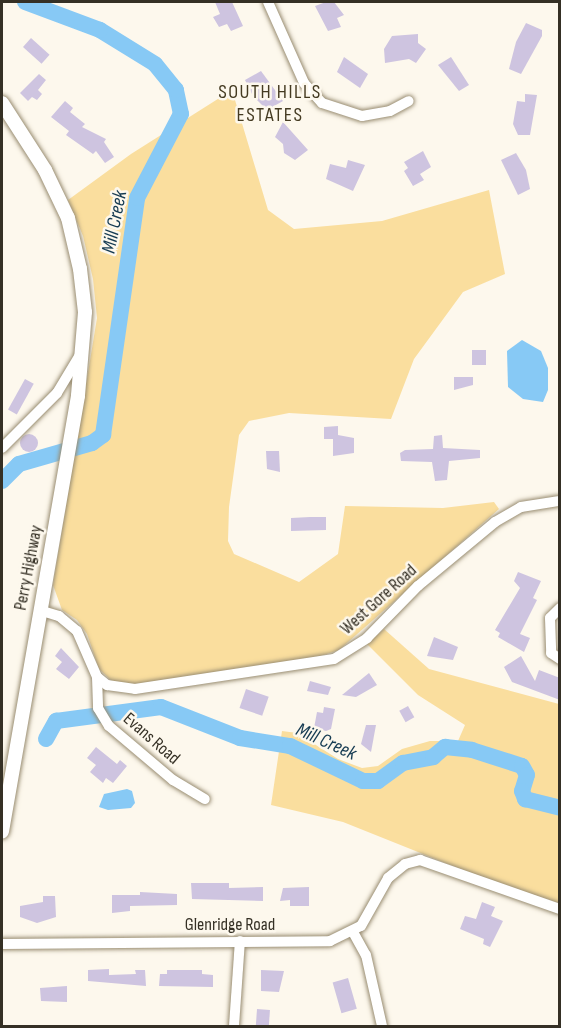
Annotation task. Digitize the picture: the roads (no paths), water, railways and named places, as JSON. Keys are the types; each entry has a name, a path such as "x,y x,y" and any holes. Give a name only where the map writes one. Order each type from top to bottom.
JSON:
{"main road":[{"name":"Perry Highway","path":"2,103 45,170 68,218 83,288 84,347 2,831"}],"street":[{"path":"268,2 304,83 322,103 362,116 390,111 409,101"},
{"path":"2,448 57,393 84,347"},
{"name":"West Gore Road","path":"97,676 107,685 135,689 334,659 367,638 425,580 495,522 520,507 560,501"},
{"path":"555,656 550,618 560,608"},
{"name":"Evans Road","path":"39,610 59,616 73,626 97,676 98,708 109,726 173,780 205,799"},
{"path":"382,1026 366,955 353,932 367,918 388,878 405,864 420,860 560,909"},
{"name":"Glenridge Road","path":"2,944 324,941 353,932"},
{"path":"234,1026 240,941"}],"water":[{"path":"522,340 541,351 548,368 548,390 543,402 523,399 508,387 507,351"},
{"path":"127,789 132,791 135,803 131,808 108,810 99,807 104,794"}],"waterway":[{"name":"Mill Creek","path":"2,481 19,464 92,443 103,435 137,198 181,114 176,90 155,64 100,30 25,2"},
{"name":"Mill Creek","path":"46,739 56,721 161,707 240,738 290,746 363,781 378,781 403,763 433,757 445,747 472,750 522,766 527,775 522,791 525,799 560,808"}],"district":[{"name":"SOUTH HILLS ESTATES","path":"270,104"}]}
